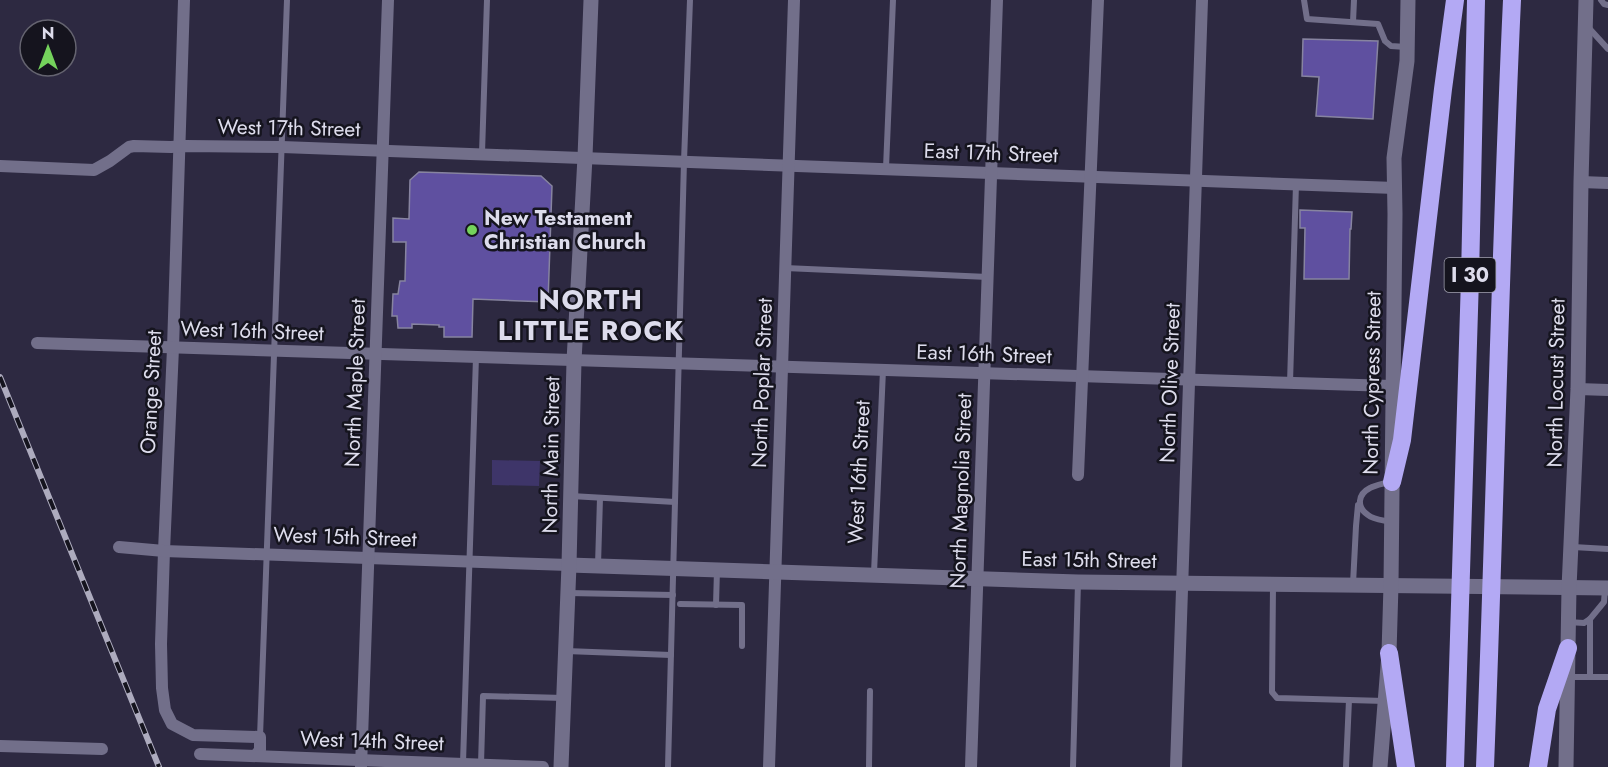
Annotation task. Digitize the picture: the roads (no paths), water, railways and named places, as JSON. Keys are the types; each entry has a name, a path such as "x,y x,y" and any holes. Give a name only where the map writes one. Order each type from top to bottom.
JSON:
{"highway":[{"path":"1392,482 1402,440 1455,0"},
{"name":"I 30","path":"1455,767 1476,0"},
{"name":"I 30","path":"1485,767 1512,0"},
{"path":"1538,767 1547,709 1568,648"},
{"path":"1389,653 1406,767"}],"main road":[{"name":"North Main Street","path":"561,767 574,361 591,0"},
{"name":"North Cypress Street","path":"1380,767 1389,653 1391,585 1395,158 1407,47 1408,0"},
{"name":"North Locust Street","path":"1566,767 1569,588 1578,389 1586,0"},
{"name":"East 15th Street","path":"569,564 1078,582 1569,588 1606,595"}],"street":[{"name":"Orange Street","path":"184,0 164,550 162,688 165,710 172,724 193,735 260,737"},
{"name":"North Maple Street","path":"362,764 388,0"},
{"name":"North Poplar Street","path":"769,767 794,0"},
{"name":"North Magnolia Street","path":"971,767 997,0"},
{"path":"1078,475 1098,0"},
{"name":"North Olive Street","path":"1176,767 1202,0"},
{"name":"West 17th Street","path":"0,166 94,170 129,147 179,146 585,157"},
{"name":"East 17th Street","path":"585,157 1395,188"},
{"path":"1581,182 1608,183"},
{"name":"West 16th Street","path":"37,343 574,361"},
{"name":"East 16th Street","path":"574,361 1392,387"},
{"path":"1578,389 1608,390"},
{"name":"West 15th Street","path":"118,547 569,564"},
{"path":"229,736 235,756"},
{"path":"254,762 260,750 260,737"},
{"path":"0,746 102,749"},
{"name":"West 14th Street","path":"200,754 235,756 254,762 543,767"}],"lane":[{"path":"260,737 287,0"},
{"path":"482,153 487,0"},
{"path":"668,767 690,0"},
{"path":"886,168 893,0"},
{"path":"1304,0 1307,19 1378,24 1385,41 1391,46 1407,47"},
{"path":"1353,22 1354,0"},
{"path":"1601,0 1608,5"},
{"path":"1586,24 1608,49"},
{"path":"1290,383 1296,184"},
{"path":"785,268 988,277"},
{"path":"463,766 476,357"},
{"name":"West 16th Street","path":"874,575 883,370"},
{"path":"1353,585 1360,496 1369,488 1392,482"},
{"path":"570,496 675,502"},
{"path":"598,566 600,498"},
{"path":"1359,502 1362,510 1368,516 1392,522"},
{"path":"1571,547 1608,549"},
{"path":"717,570 717,605"},
{"path":"1073,767 1078,582"},
{"path":"1273,584 1272,692 1277,698 1385,701"},
{"path":"568,593 673,595"},
{"path":"1568,622 1584,623 1590,619 1606,595"},
{"path":"680,604 742,605 742,646"},
{"path":"1590,619 1590,677"},
{"path":"566,651 671,655"},
{"path":"1567,677 1608,677"},
{"path":"869,767 870,691"},
{"path":"481,765 483,696 564,698"},
{"path":"1346,767 1348,700"}],"railway":[{"path":"0,377 159,767"}],"place":[{"name":"New Testament Christian Church","path":"472,230"}],"district":[{"name":"NORTH LITTLE ROCK","path":"591,316"}]}
